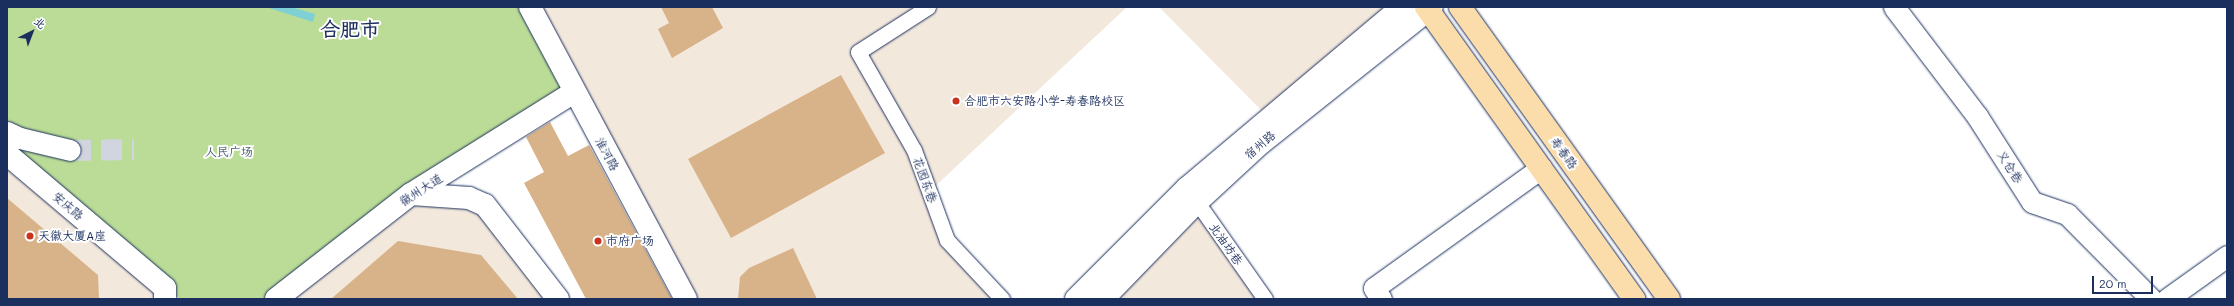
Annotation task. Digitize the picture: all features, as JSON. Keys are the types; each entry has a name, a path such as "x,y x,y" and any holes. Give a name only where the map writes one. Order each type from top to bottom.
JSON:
{"main road":[{"name":"淮河路","path":"530,7 574,92 686,299"},
{"name":"宿州路","path":"1076,299 1402,7"},
{"name":"寿春路","path":"1460,7 1669,299"},
{"name":"宿州路","path":"1103,299 1192,195 1261,143 1429,8"},
{"path":"1429,8 1634,299"},
{"name":"徽州大道","path":"276,299 411,194 574,92"},
{"name":"安庆路","path":"7,154 165,294"},
{"path":"411,194 469,198 485,206 558,299"}],"street":[{"name":"花园东巷","path":"928,7 858,52 914,150 947,240 1002,299"},
{"name":"义仓巷","path":"1894,7 1977,116 2032,202 2067,214 2151,299"},
{"path":"7,132 20,138 70,150"},
{"path":"1381,299 1374,288 1541,168"},
{"name":"北油坊巷","path":"1192,195 1265,299"},
{"path":"2167,299 2227,256"}],"shaded area":[{"path":"530,7 1127,7 929,192 947,240 1002,299 686,299"},
{"path":"1159,7 1402,7 1269,118"},
{"path":"7,154 165,299 7,299"},
{"path":"411,194 469,198 558,299 276,299"},
{"path":"1197,202 1265,299 1103,299"}],"green space":[{"name":"人民广场","path":"7,7 530,7 574,92 276,299 180,299 7,154"}],"water":[{"path":"266,7 291,7 315,14 313,22"}],"building":[{"path":"661,7 712,7 723,28 672,58 658,29 669,23"},
{"path":"841,75 885,153 731,238 688,159"},
{"name":"市府广场","path":"550,122 568,156 589,145 672,299 586,299 524,183 544,172 526,137"},
{"name":"天徽大厦A座","path":"7,198 98,275 99,299 7,299"},
{"path":"398,241 481,255 518,299 331,299"},
{"path":"793,248 817,299 738,299 740,277 749,268"}],"tunnel":[{"path":"70,150 134,149"}],"place":[{"name":"合肥市六安路小学-寿春路校区","path":"956,101"},
{"name":"天徽大厦A座","path":"30,236"},
{"name":"市府广场","path":"598,241"}],"district":[{"name":"合肥市","path":"350,28"}]}
